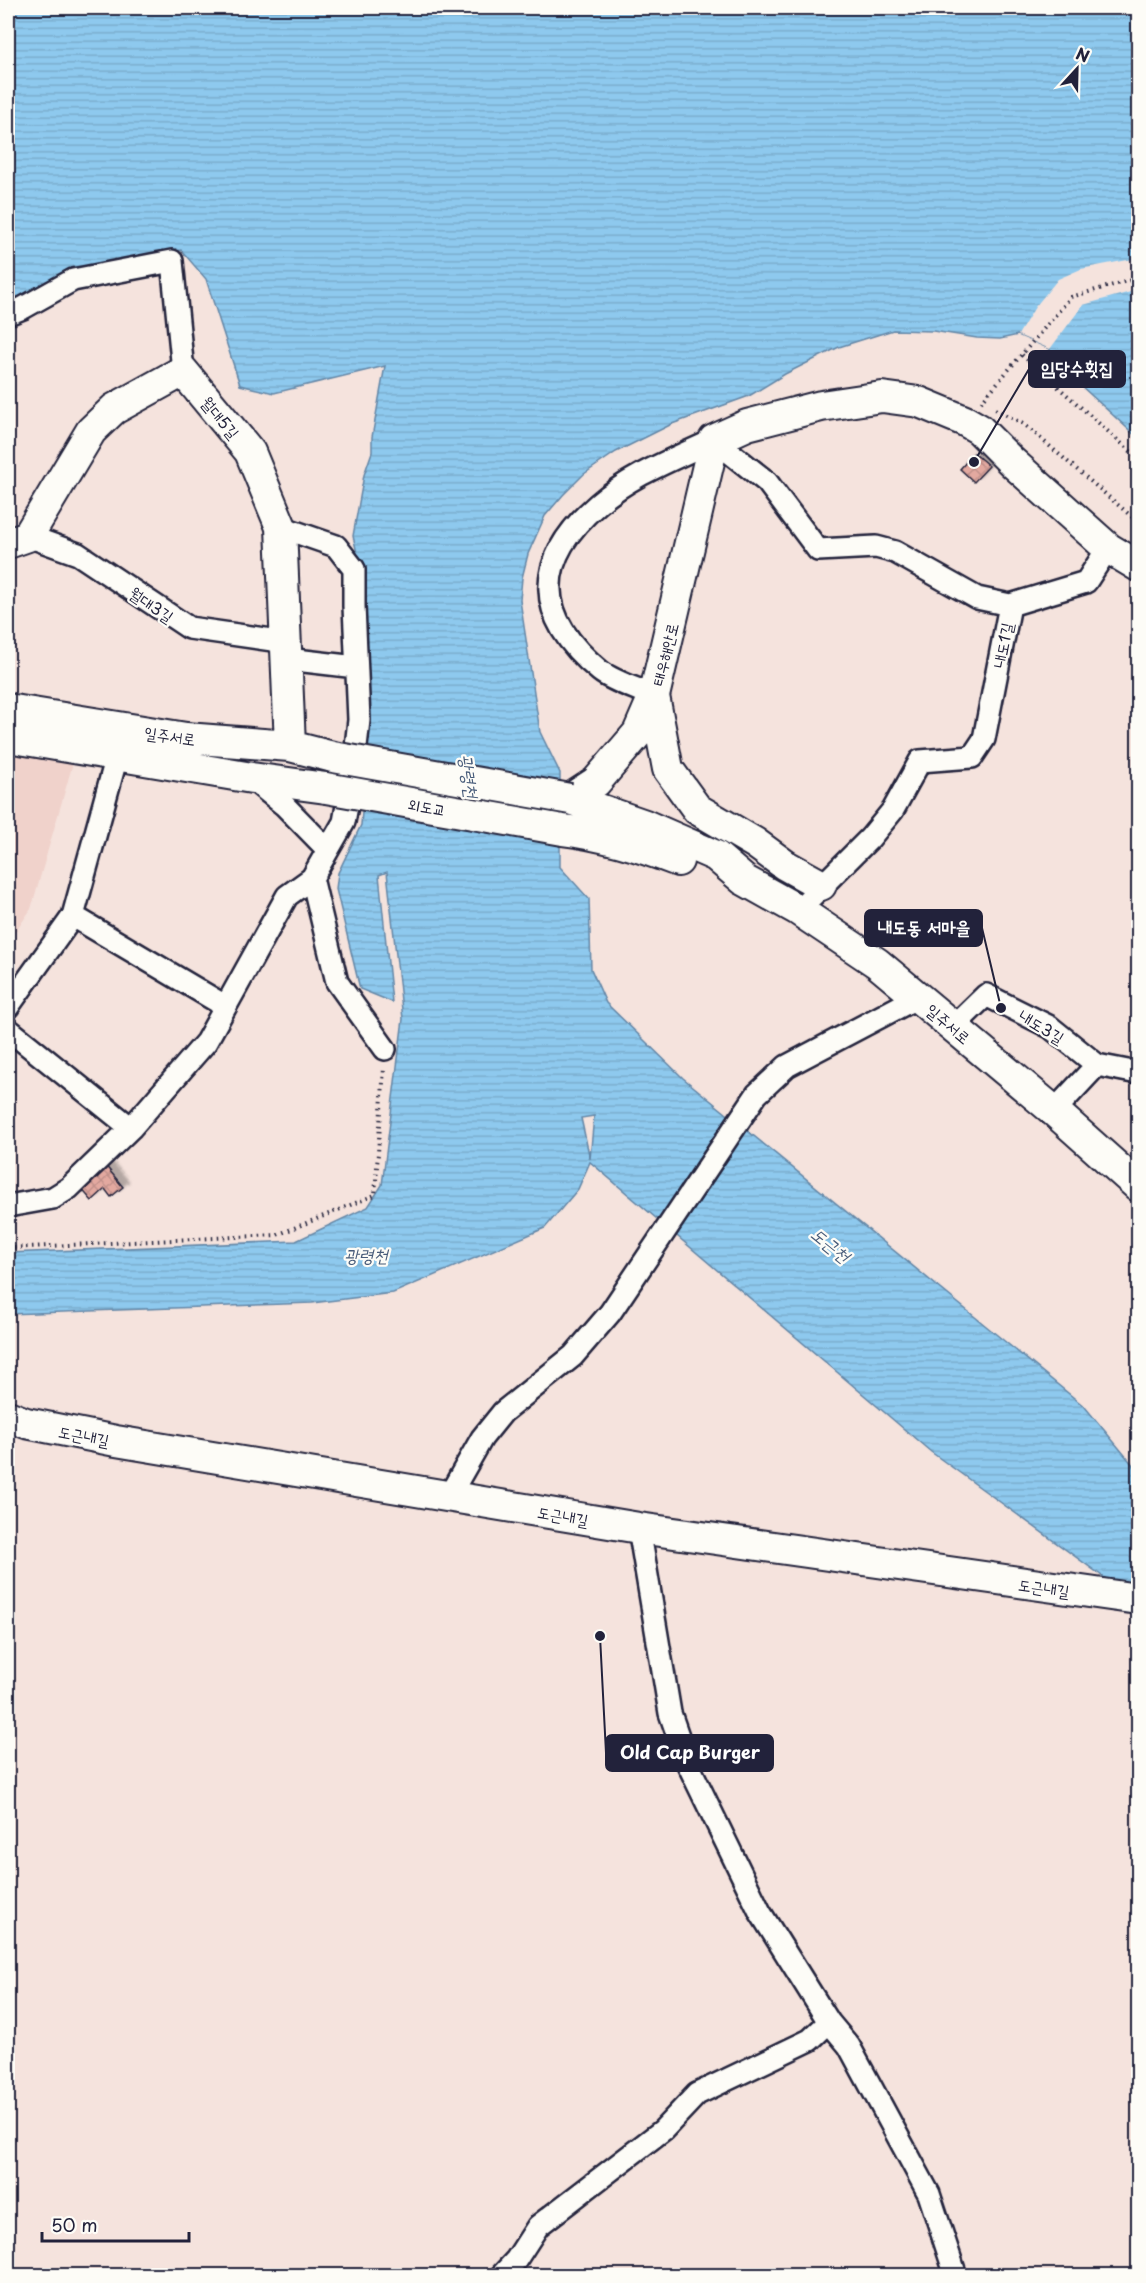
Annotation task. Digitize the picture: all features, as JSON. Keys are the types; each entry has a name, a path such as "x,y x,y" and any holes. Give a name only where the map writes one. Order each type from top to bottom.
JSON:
{"street":[{"path":"8,314 73,280 172,261 183,371"},
{"name":"월대5길","path":"183,371 250,452 281,527 290,746"},
{"name":"월대3길","path":"183,371 114,409 91,430 18,539 78,554 189,628 356,668"},
{"name":"태우해안로","path":"714,440 654,696 602,673 567,638 548,595 552,563 566,537 598,503 640,475 714,440 747,425 810,409 882,397 919,402 980,429 1012,462 1108,548 1138,566"},
{"name":"내도1길","path":"714,440 767,482 818,550 876,547 895,552 977,598 1010,605 984,739 972,757 920,761 893,810 870,838 798,910"},
{"path":"8,1206 53,1198 69,1188 132,1128 206,1042 287,896 312,878 344,822 359,720 354,569 336,546 281,527"},
{"path":"1010,605 1086,582 1108,548"},
{"path":"570,799 596,782 638,733 654,696"},
{"path":"654,696 668,769 697,809 821,885"},
{"name":"일주서로","path":"8,709 186,738 290,746 333,757"},
{"name":"일주서로","path":"8,737 252,778 326,788"},
{"path":"8,1007 73,916 117,756"},
{"name":"외도교","path":"333,757 570,799"},
{"path":"252,778 284,805 328,850"},
{"name":"외도교","path":"326,788 563,830"},
{"name":"일주서로","path":"570,799 645,825 716,856 744,880 798,910 877,963 1054,1111 1138,1186"},
{"name":"일주서로","path":"563,830 594,834 640,846 705,872 744,880"},
{"path":"312,878 337,982 385,1049"},
{"path":"73,916 225,1006"},
{"name":"내도3길","path":"953,1027 986,995 1050,1027 1097,1065 1138,1073"},
{"path":"449,1496 482,1438 503,1412 573,1356 610,1313 757,1094 787,1066 918,997"},
{"path":"8,1029 132,1128"},
{"path":"1054,1111 1097,1065"},
{"name":"도근내길","path":"8,1416 26,1423 116,1441 639,1528 1130,1599"},
{"path":"639,1528 670,1713 687,1762 760,1912 829,2022 849,2046 929,2194 956,2276"},
{"path":"501,2276 516,2260 538,2226 663,2130 697,2094 810,2040 829,2022"}],"path":[{"path":"965,421 1071,297 1138,278"},
{"path":"1022,355 1138,458"},
{"path":"8,1248 277,1235 375,1195 385,1049"}],"shaded area":[{"path":"8,750 73,763 31,909 8,943"}],"water":[{"path":"8,8 1138,8 1138,438 1055,362 1050,349 1018,335 1000,339 933,331 893,330 839,347 785,374 749,396 672,424 616,452 584,474 545,516 528,554 520,600 540,732 560,773 560,867 589,899 591,969 606,1003 683,1078 1085,1407 1138,1471 1138,1602 931,1452 590,1162 578,1189 545,1228 393,1293 312,1303 8,1314 8,1253 296,1241 368,1207 382,1185 403,1019 387,872 379,875 392,1002 360,989 336,889 338,873 361,825 368,735 360,566 353,536 364,475 372,452 372,437 385,366 274,393 240,385 206,279 181,250 67,271 21,300 8,305","holes":["594,1116 590,1159 581,1118"]}],"pier":[{"path":"1138,258 1138,290 1083,305 1050,349 1018,335 1035,307 1058,279 1081,269"}],"building":[{"path":"974,453 989,466 974,482 960,469"},
{"path":"105,1165 123,1187 111,1197 105,1189 92,1201 80,1187"}],"place":[{"name":"임당수횟집","path":"974,462"},
{"name":"내도동 서마을","path":"1001,1008"},
{"name":"Old Cap Burger","path":"600,1636"}],"water label":[{"name":"광령천","path":"470,776"},
{"name":"도근천","path":"831,1244"},
{"name":"광령천","path":"366,1254"}]}
